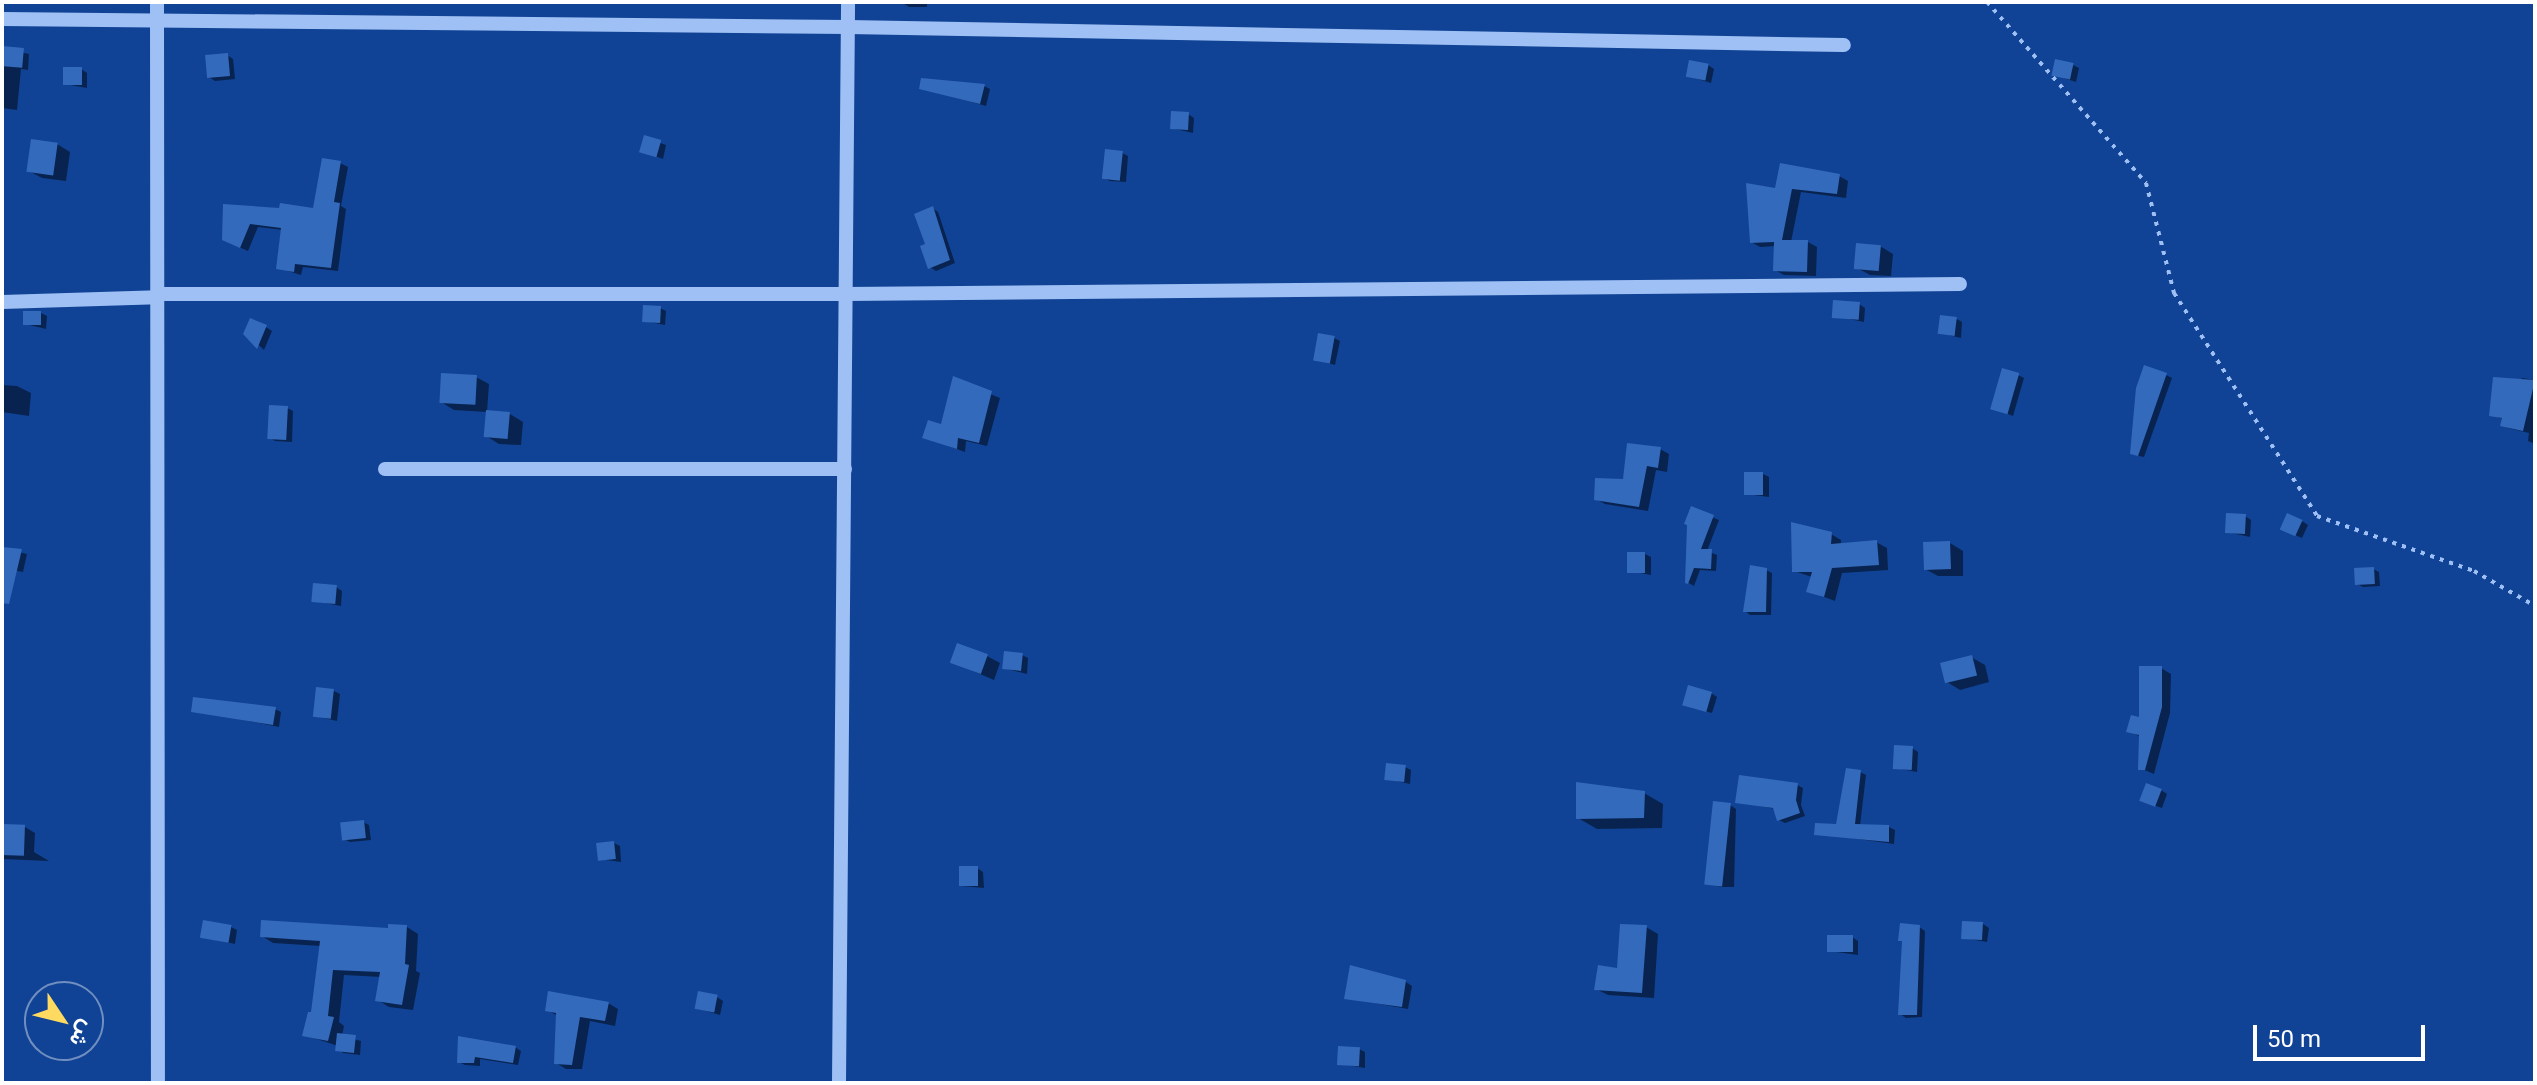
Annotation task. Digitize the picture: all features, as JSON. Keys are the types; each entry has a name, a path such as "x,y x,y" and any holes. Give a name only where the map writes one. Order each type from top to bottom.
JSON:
{"street":[{"path":"157,2 158,1083"},
{"path":"839,1083 848,2"},
{"path":"2,19 848,27 1844,45"},
{"path":"2,302 157,295 846,294 1960,284"},
{"path":"385,469 845,469"}],"path":[{"path":"1987,2 2146,183 2174,293 2317,516 2474,571 2535,606"}],"building":[{"path":"2,46 24,48 22,68 2,66"},
{"path":"228,53 230,76 207,78 205,55"},
{"path":"2055,59 2074,63 2070,80 2051,76"},
{"path":"1689,60 1709,64 1705,81 1686,77"},
{"path":"63,67 82,67 82,85 63,85"},
{"path":"921,78 985,84 980,104 919,89"},
{"path":"1171,111 1189,112 1188,130 1170,129"},
{"path":"644,135 661,140 656,157 639,152"},
{"path":"31,139 58,143 53,175 26,172"},
{"path":"1105,149 1123,151 1120,181 1102,179"},
{"path":"322,158 341,161 334,202 340,203 331,268 295,264 294,272 276,269 281,228 250,224 240,248 222,240 223,204 279,208 280,203 313,208"},
{"path":"1780,163 1840,174 1837,194 1792,189 1782,240 1808,240 1807,272 1773,271 1774,242 1750,243 1746,183 1775,188"},
{"path":"933,206 950,260 928,269 920,246 925,244 914,214"},
{"path":"1856,243 1881,245 1879,271 1854,269"},
{"path":"1833,300 1860,302 1859,320 1832,318"},
{"path":"643,305 661,306 660,323 642,322"},
{"path":"23,311 41,311 41,325 23,325"},
{"path":"1940,315 1957,317 1955,336 1938,334"},
{"path":"250,318 267,325 257,349 243,334"},
{"path":"1318,333 1335,336 1330,364 1313,361"},
{"path":"2144,365 2167,373 2138,456 2130,454 2136,388"},
{"path":"2002,368 2019,373 2007,414 1990,409"},
{"path":"441,373 477,375 475,405 439,403"},
{"path":"953,376 992,391 979,443 958,438 957,449 922,438 928,420 941,424"},
{"path":"2493,377 2535,380 2523,431 2500,426 2502,418 2489,416"},
{"path":"269,405 288,406 286,440 267,439"},
{"path":"486,410 510,412 508,439 484,437"},
{"path":"1627,443 1661,447 1658,468 1647,466 1639,507 1594,500 1595,478 1623,479"},
{"path":"1744,472 1763,472 1763,495 1744,495"},
{"path":"1691,506 1714,515 1701,549 1712,549 1711,569 1694,568 1688,584 1685,583 1687,525 1684,524"},
{"path":"2226,513 2246,514 2245,534 2225,533"},
{"path":"2287,513 2303,520 2295,536 2280,529"},
{"path":"1791,522 1832,532 1831,544 1877,540 1879,565 1832,568 1824,597 1806,592 1812,572 1792,572"},
{"path":"1950,541 1951,569 1924,570 1923,542"},
{"path":"2,547 22,549 9,604 2,603"},
{"path":"1627,552 1645,552 1645,573 1627,573"},
{"path":"1750,565 1767,568 1766,612 1743,612"},
{"path":"2374,567 2375,584 2355,585 2354,568"},
{"path":"313,583 337,585 335,604 311,602"},
{"path":"957,643 988,654 981,674 950,663"},
{"path":"1004,651 1023,653 1021,671 1002,669"},
{"path":"1972,655 1977,675 1945,683 1940,663"},
{"path":"2139,666 2162,666 2162,707 2145,770 2138,770 2139,735 2126,732 2131,715 2139,717"},
{"path":"1688,685 1712,692 1706,712 1682,705"},
{"path":"316,687 334,689 331,719 313,717"},
{"path":"193,697 276,707 273,725 191,712"},
{"path":"1894,745 1913,746 1912,770 1893,769"},
{"path":"1386,763 1406,765 1404,782 1384,780"},
{"path":"1846,768 1861,770 1855,824 1889,825 1889,842 1814,835 1815,823 1836,824"},
{"path":"1739,775 1798,783 1796,800 1800,813 1777,821 1773,808 1735,803"},
{"path":"1576,782 1645,791 1644,818 1576,819"},
{"path":"2146,783 2162,789 2155,807 2139,801"},
{"path":"1713,801 1731,803 1722,886 1704,885"},
{"path":"364,820 366,838 342,840 340,823"},
{"path":"2,824 25,825 24,856 2,855"},
{"path":"614,841 616,859 598,861 596,843"},
{"path":"959,866 978,866 978,886 959,886"},
{"path":"203,920 232,925 228,943 200,938"},
{"path":"261,920 388,928 388,924 407,925 405,964 409,965 402,1005 375,1001 380,972 333,970 328,1016 334,1017 328,1041 302,1036 308,1012 311,1012 320,941 260,937"},
{"path":"1962,921 1983,922 1982,940 1961,939"},
{"path":"1900,923 1920,925 1917,1015 1898,1015"},
{"path":"1620,924 1647,925 1642,993 1594,990 1598,965 1617,968"},
{"path":"1827,935 1853,935 1853,952 1827,952"},
{"path":"1350,965 1406,980 1402,1007 1344,999"},
{"path":"548,991 609,1002 605,1021 580,1017 572,1065 554,1064 556,1013 545,1011"},
{"path":"698,991 718,995 714,1012 695,1009"},
{"path":"337,1033 356,1035 354,1053 335,1051"},
{"path":"458,1036 516,1046 513,1063 475,1057 474,1063 457,1063"},
{"path":"1338,1046 1360,1047 1359,1066 1337,1065"}]}
